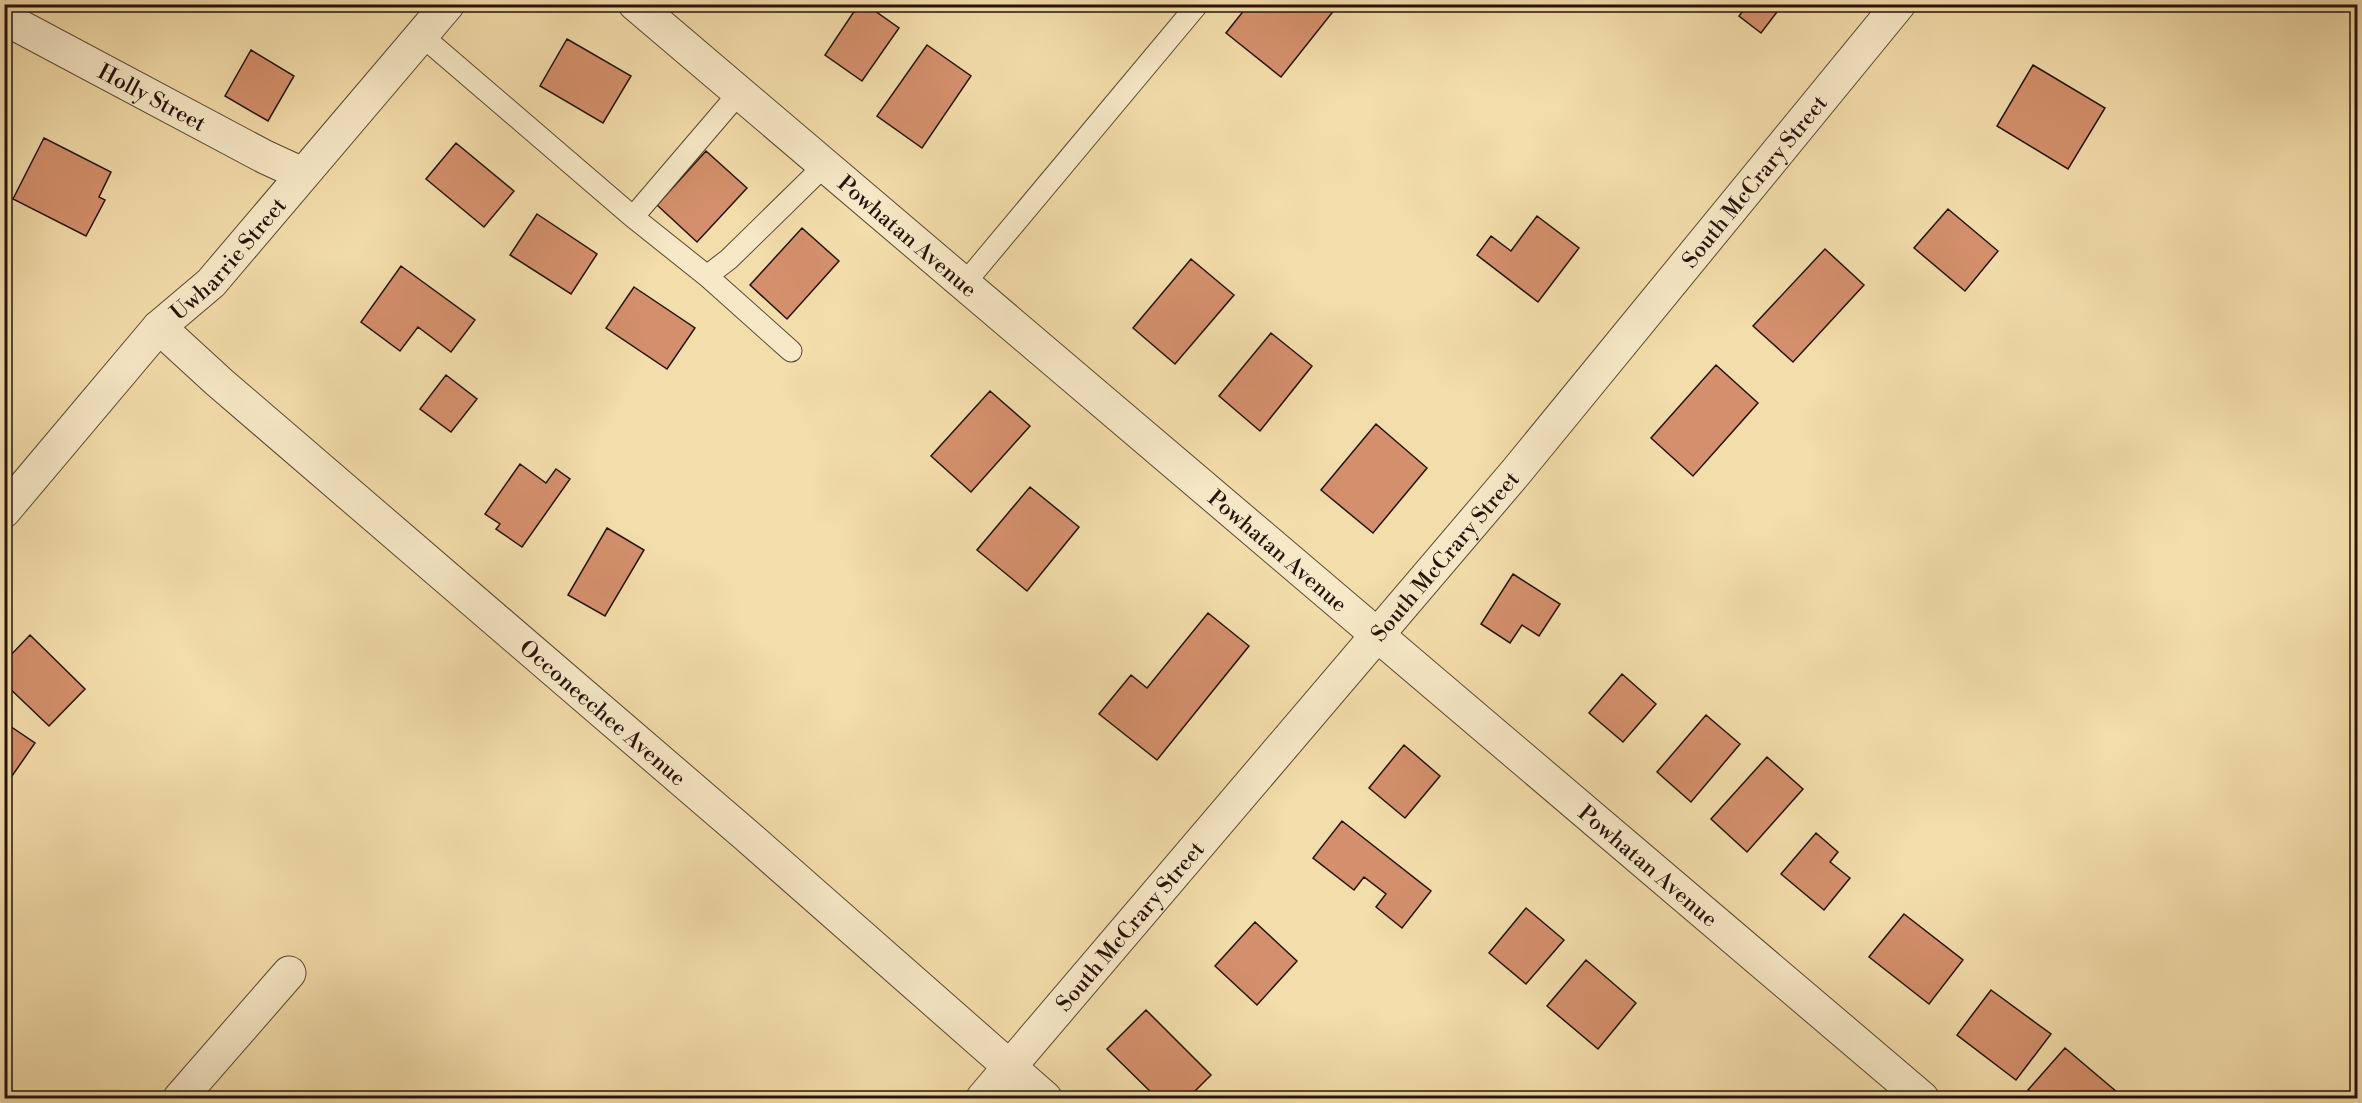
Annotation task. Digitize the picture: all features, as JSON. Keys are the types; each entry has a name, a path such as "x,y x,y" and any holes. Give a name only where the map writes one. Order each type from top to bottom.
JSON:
{"street":[{"name":"Uwharrie Street","path":"4,511 159,327 210,283 448,4"},
{"name":"Powhatan Avenue","path":"635,4 1922,1098"},
{"name":"South McCrary Street","path":"983,1098 1516,472 1899,4"},
{"name":"Holly Street","path":"4,18 264,157 302,174"},
{"name":"Occoneechee Avenue","path":"159,327 219,382 746,835 1045,1098"},
{"path":"180,1098 289,973"}],"lane":[{"path":"964,284 1198,4"},
{"path":"421,35 633,217 707,276 791,351"},
{"path":"633,217 739,93"},
{"path":"707,276 729,259 824,166"}],"building":[{"path":"859,4 865,4 899,28 862,81 825,55"},
{"path":"1249,4 1339,4 1281,77 1226,33"},
{"path":"1748,4 1783,4 1761,33 1739,16"},
{"path":"567,39 631,76 603,123 540,86"},
{"path":"927,45 971,76 922,148 877,116"},
{"path":"251,50 294,76 268,121 225,96"},
{"path":"2033,65 2105,108 2068,169 1997,126"},
{"path":"44,138 111,172 99,197 105,200 86,236 13,199"},
{"path":"456,143 514,191 484,227 426,179"},
{"path":"706,151 747,188 697,242 657,205"},
{"path":"1948,209 1998,251 1965,291 1914,248"},
{"path":"537,214 597,254 571,294 510,255"},
{"path":"1537,216 1579,248 1538,302 1477,255 1491,236 1511,251"},
{"path":"802,228 839,261 787,319 750,285"},
{"path":"1825,249 1864,285 1793,362 1753,326"},
{"path":"1191,259 1234,295 1175,364 1133,328"},
{"path":"401,266 475,320 451,352 418,327 400,351 361,322"},
{"path":"634,287 695,328 667,369 606,328"},
{"path":"1271,333 1312,366 1260,431 1219,396"},
{"path":"1716,365 1758,403 1693,476 1651,438"},
{"path":"446,375 477,399 451,432 420,409"},
{"path":"990,391 1030,426 971,492 931,456"},
{"path":"1376,424 1427,468 1373,533 1321,490"},
{"path":"520,464 546,483 556,469 570,479 522,547 496,529 500,524 485,514"},
{"path":"1030,487 1079,527 1027,591 977,550"},
{"path":"607,528 644,550 605,616 568,595"},
{"path":"1513,574 1560,604 1539,636 1522,625 1510,643 1481,624"},
{"path":"1208,613 1249,646 1157,760 1099,714 1131,675 1147,688"},
{"path":"30,635 85,689 49,726 4,683 4,662"},
{"path":"1622,674 1656,704 1623,742 1589,713"},
{"path":"1706,715 1740,744 1691,802 1657,772"},
{"path":"4,722 35,743 5,786 4,786"},
{"path":"1404,745 1440,776 1405,818 1369,788"},
{"path":"1767,757 1803,789 1747,852 1711,819"},
{"path":"1342,821 1431,891 1402,928 1376,907 1386,894 1364,877 1354,890 1313,858"},
{"path":"1816,833 1838,852 1830,862 1850,878 1824,910 1781,874"},
{"path":"1526,908 1564,940 1526,984 1489,953"},
{"path":"1904,914 1963,960 1929,1004 1869,957"},
{"path":"1255,922 1297,961 1257,1005 1215,966"},
{"path":"1586,960 1636,1003 1598,1049 1547,1006"},
{"path":"1991,990 2051,1034 2016,1080 1957,1035"},
{"path":"1146,1010 1211,1075 1188,1098 1157,1098 1107,1049"},
{"path":"2065,1048 2124,1098 2038,1098 2028,1090"}]}
